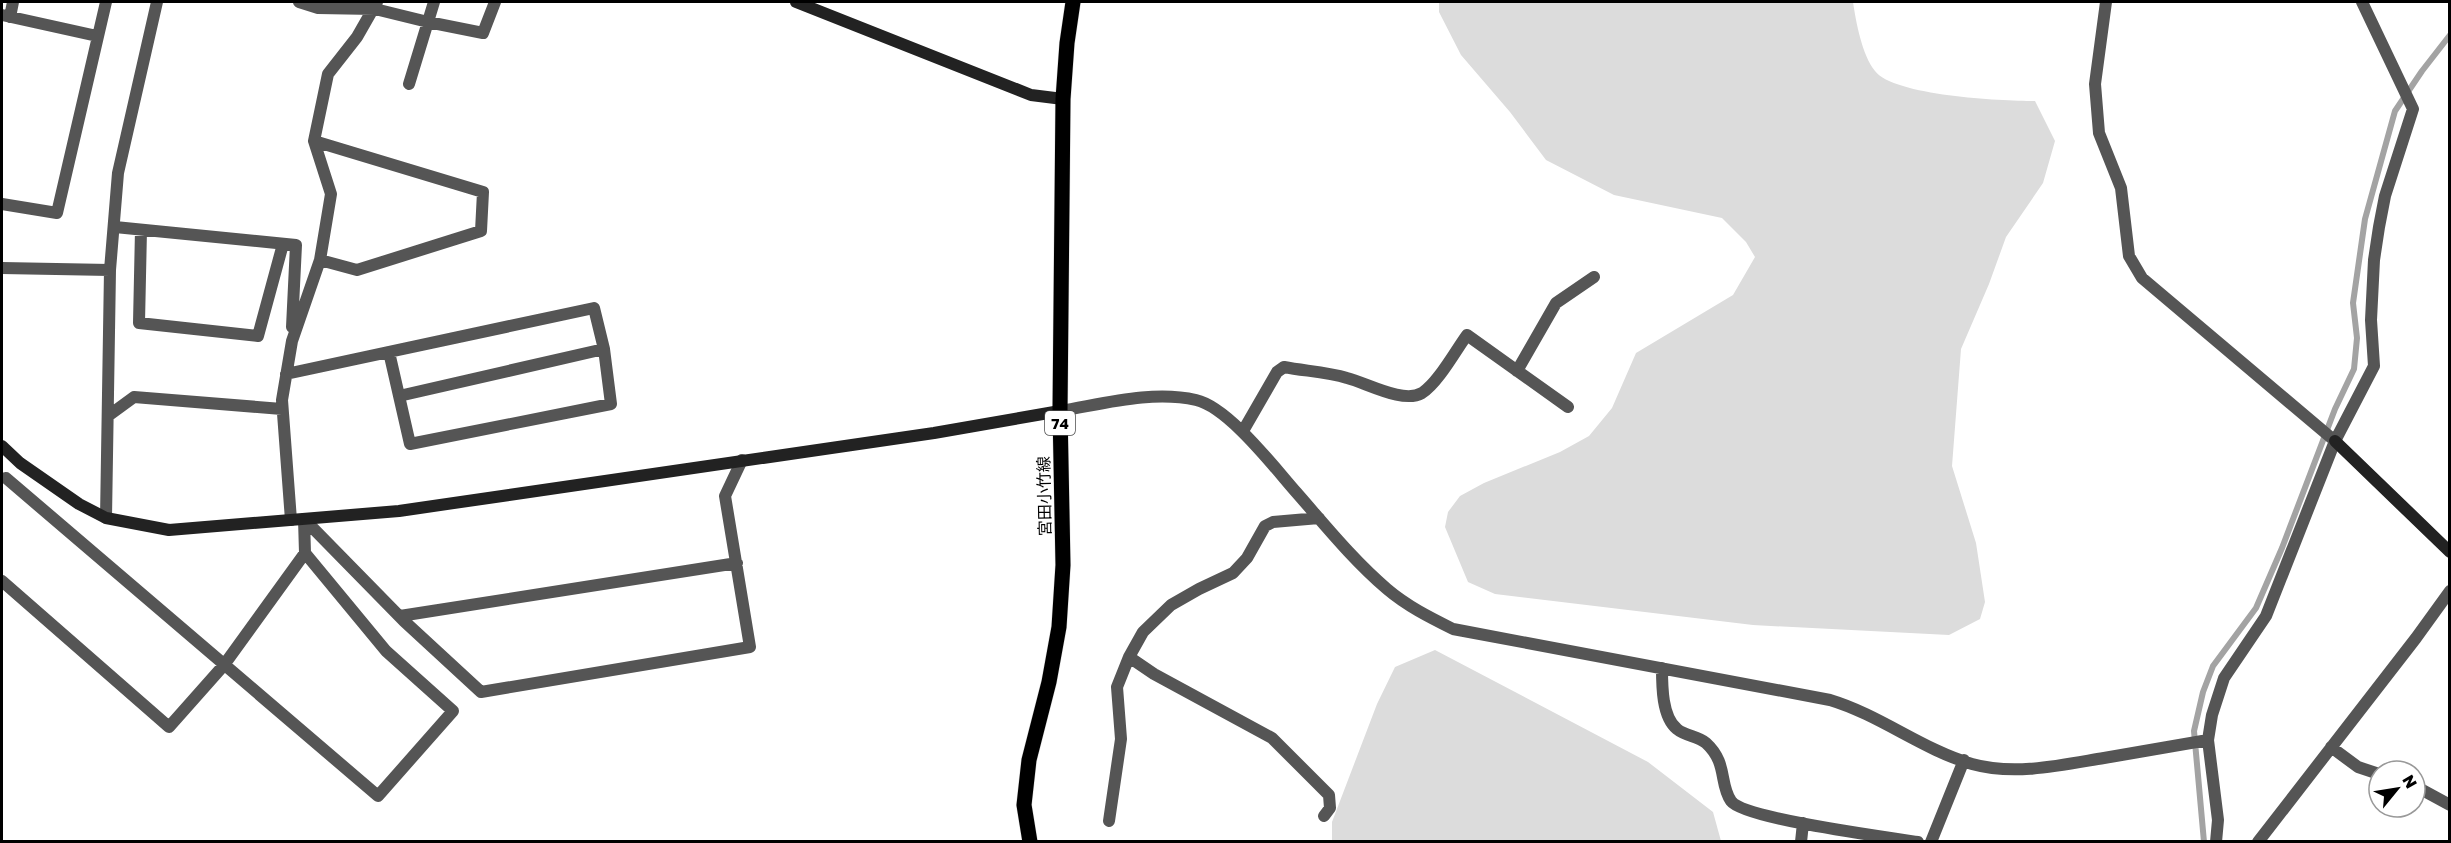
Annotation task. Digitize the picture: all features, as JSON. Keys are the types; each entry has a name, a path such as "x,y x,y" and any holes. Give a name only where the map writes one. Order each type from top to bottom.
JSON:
{"main road":[{"name":"宮田小竹線","path":"1030,842 1024,805 1029,760 1049,682 1059,627 1063,565 1060,411 1063,99 1073,2"}],"street":[{"path":"13,2 6,16 97,36"},
{"path":"2,204 57,213 106,2"},
{"path":"106,518 110,270 118,173 158,2"},
{"path":"299,2 318,8 376,5 428,22 483,33 495,2"},
{"path":"409,84 434,2"},
{"path":"796,2 1031,95 1063,99"},
{"path":"2106,2 2095,84 2099,133 2121,188 2129,256 2142,278 2335,441 2450,552"},
{"path":"2216,842 2218,820 2208,740 2212,715 2224,678 2266,616 2335,441 2374,366 2371,320 2374,260 2379,227 2385,196 2413,110 2362,2"},
{"path":"292,341 320,260 330,194 314,141 328,74 357,37 376,5"},
{"path":"314,141 483,192 481,231 357,270 320,260"},
{"path":"115,227 296,245 292,341 282,400 291,520"},
{"path":"141,230 139,322 258,336 283,244"},
{"path":"2,268 110,270"},
{"path":"1516,371 1556,303 1594,277"},
{"path":"286,374 594,308 604,350 610,404 410,444 390,352"},
{"path":"1243,431 1277,372 1284,368 1347,378 1395,394 1412,396 1422,393 1432,383 1467,335 1568,407"},
{"path":"399,396 604,350"},
{"path":"2,446 20,463 79,504 106,518 169,530 399,511 934,434 1137,398 1173,396 1199,400 1243,431 1319,518 1386,588 1412,608 1453,629 1849,706 1914,739 1973,764 2010,769 2054,766 2208,740"},
{"path":"108,416 134,397 282,409"},
{"path":"304,519 400,616 481,692 750,647 725,496 742,460"},
{"path":"20,463 4,481 378,796 453,711 386,651 305,553"},
{"path":"1109,821 1121,739 1117,687 1129,657 1143,632 1171,605 1233,573 1247,558 1265,526 1273,522 1319,518"},
{"path":"2,581 169,727 224,665 305,553 304,519"},
{"path":"400,616 737,563"},
{"path":"2258,842 2450,591"},
{"path":"1129,657 1154,674 1272,738 1329,795 1330,808 1323,816"},
{"path":"1662,668 1662,687 1667,713 1676,729 1704,741 1717,756 1731,801 1740,809 1803,823 1918,842"},
{"path":"2331,747 2358,767 2367,770"},
{"path":"1931,842 1964,760"},
{"path":"2427,793 2450,805"},
{"path":"1801,842 1803,823"}],"shaded area":[{"path":"1439,2 1853,2 1863,47 1870,64 1886,79 1904,86 1950,95 2035,101 2055,141 2043,183 2006,237 1961,349 1952,466 1976,543 1985,602 1980,619 1949,635 1753,625 1495,594 1468,582 1445,527 1448,512 1460,496 1484,483 1560,452 1589,436 1612,408 1636,353 1733,295 1755,257 1746,242 1722,218 1614,195 1546,160 1510,112 1461,55 1439,12"},
{"path":"1435,650 1648,762 1713,812 1721,841 1332,841 1332,822 1377,704 1395,667"}],"waterway":[{"path":"2204,842 2194,731 2203,692 2213,666 2256,608 2282,548 2335,409 2354,369 2357,338 2353,303 2365,219 2395,111 2450,35"}]}
